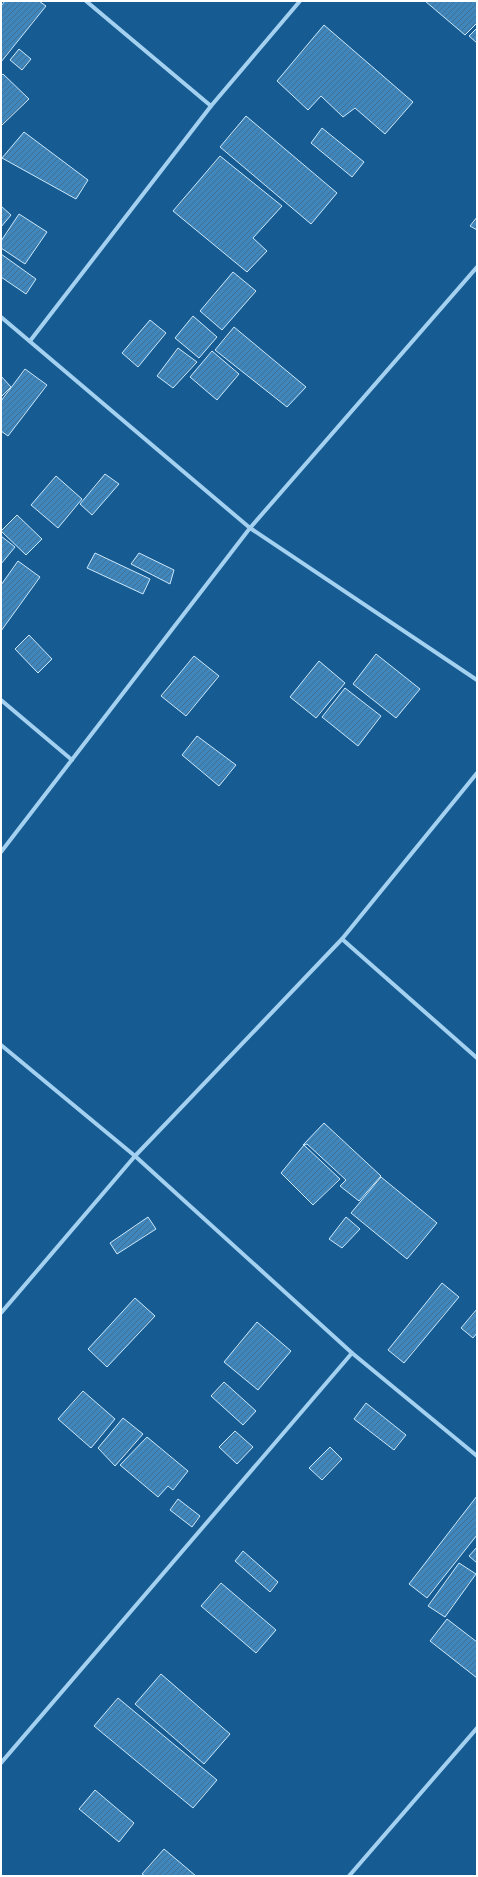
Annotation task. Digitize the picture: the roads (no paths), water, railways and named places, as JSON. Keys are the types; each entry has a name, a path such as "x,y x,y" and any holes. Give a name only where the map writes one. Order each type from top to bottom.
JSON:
{"street":[{"path":"86,1 211,106"},
{"path":"30,341 211,106 300,1"},
{"path":"1,852 250,528 477,267"},
{"path":"1,317 250,528 477,680"},
{"path":"1,700 72,760"},
{"path":"1,1313 135,1156 342,940 477,773"},
{"path":"342,940 477,1058"},
{"path":"1,1045 135,1156 352,1354 477,1456"},
{"path":"1,1764 352,1354"},
{"path":"349,1876 477,1728"}]}
